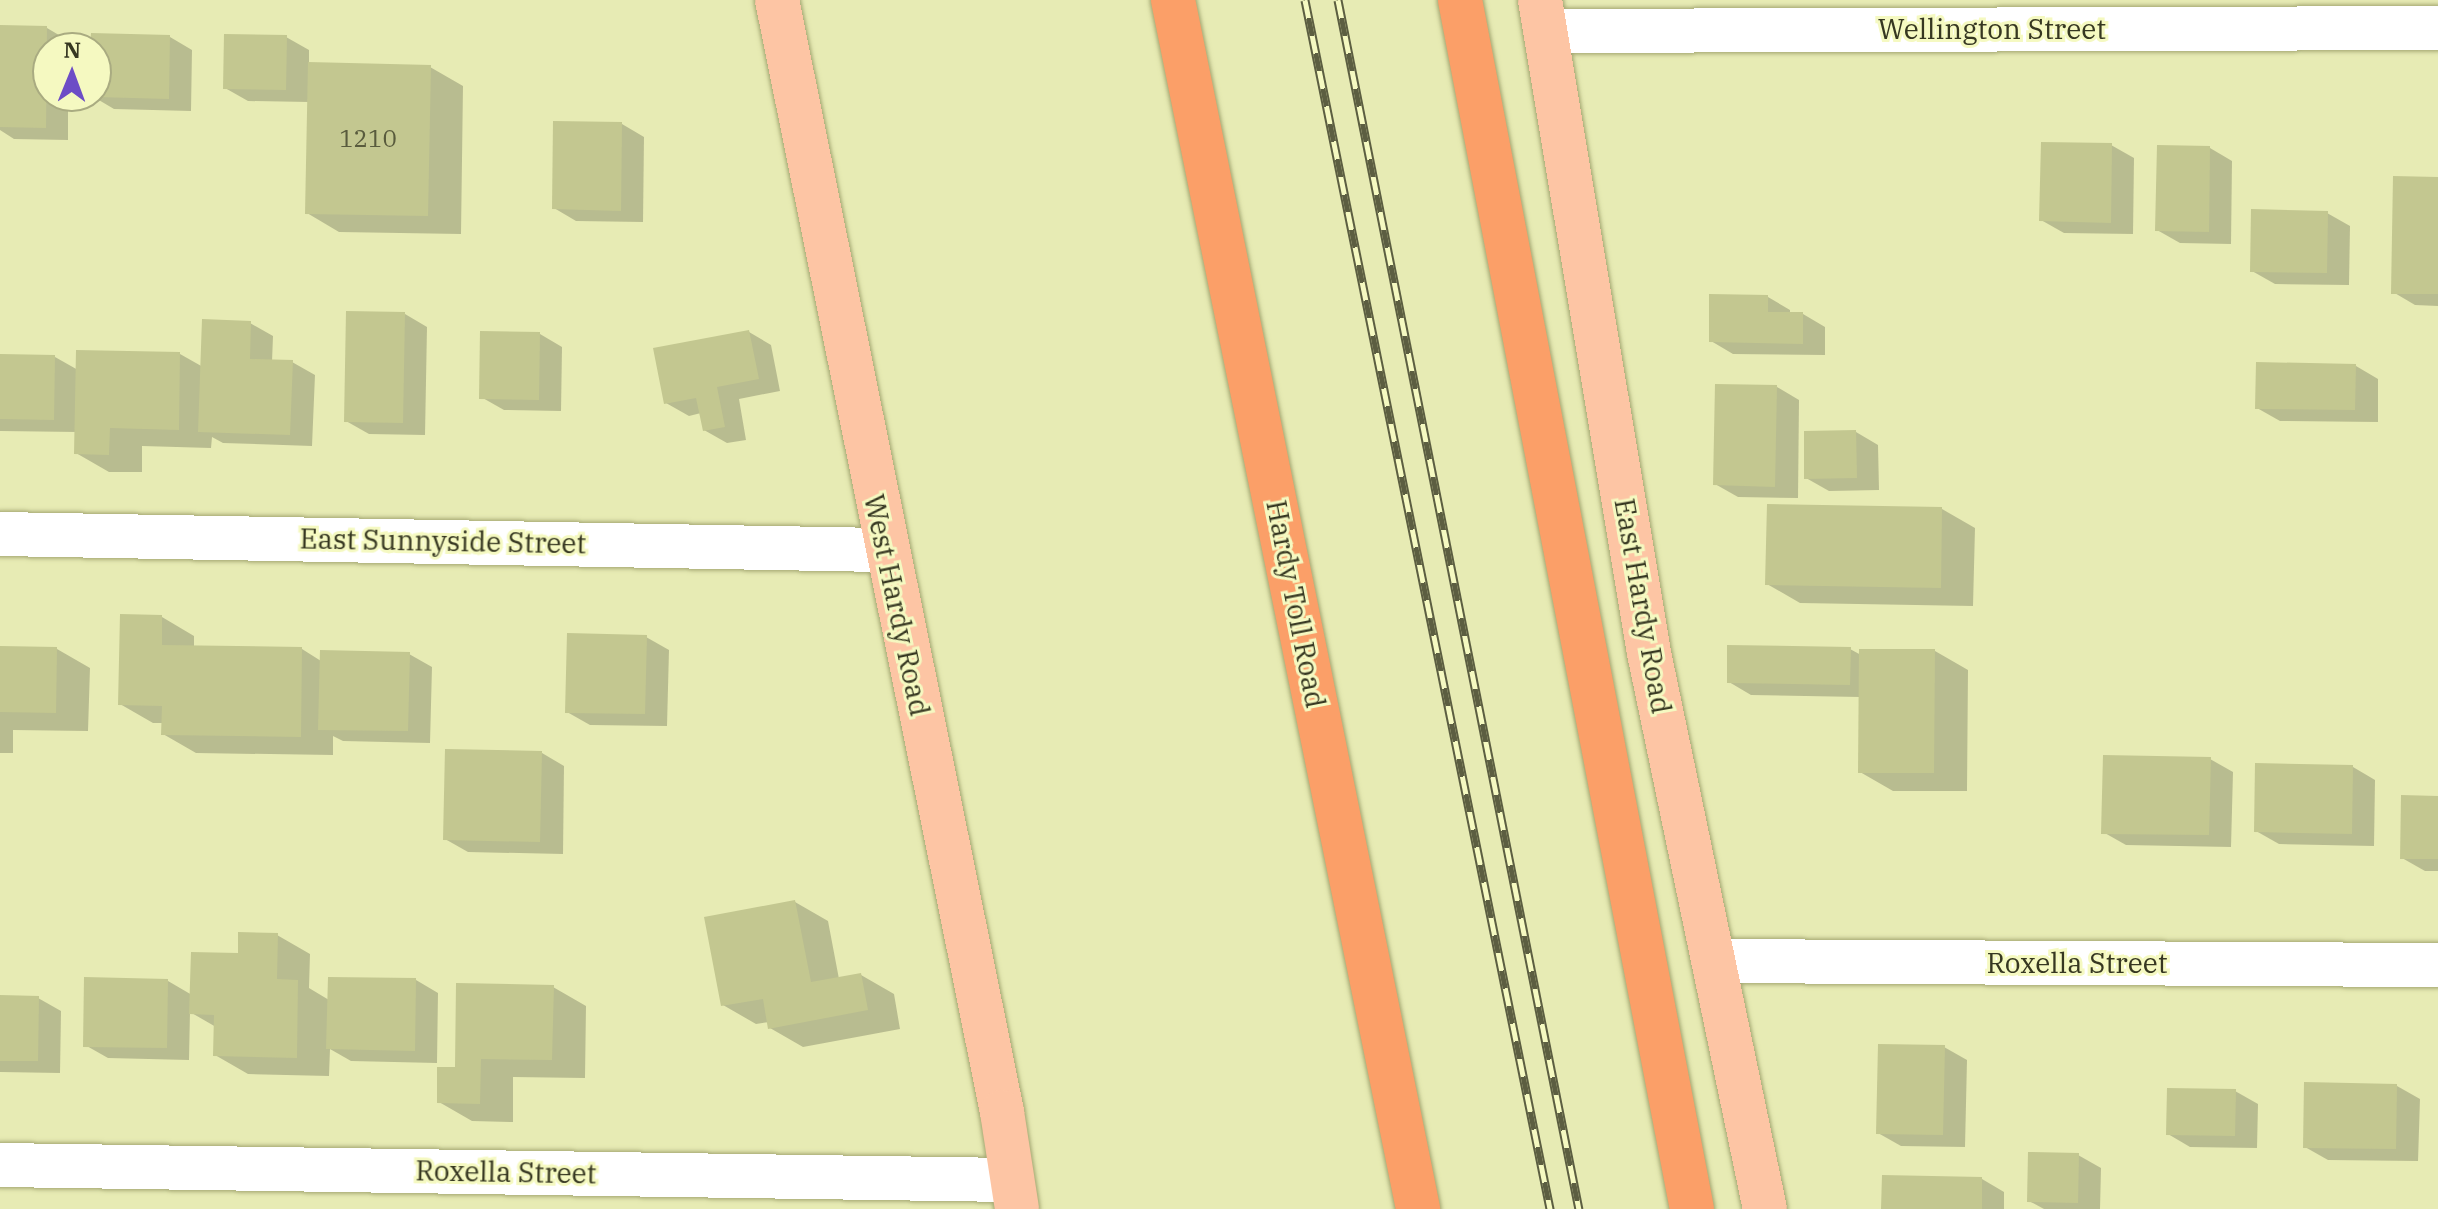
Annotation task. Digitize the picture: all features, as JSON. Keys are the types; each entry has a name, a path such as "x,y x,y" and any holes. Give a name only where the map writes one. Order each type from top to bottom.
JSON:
{"highway":[{"name":"Hardy Toll Road","path":"1173,0 1418,1209"},
{"path":"1460,0 1692,1209"}],"main road":[{"name":"West Hardy Road","path":"777,0 885,550 1002,1112 1014,1194"},
{"name":"East Hardy Road","path":"1543,15 1649,653 1765,1209"}],"street":[{"name":"Wellington Street","path":"1543,15 2438,28"},
{"name":"East Sunnyside Street","path":"0,534 885,550"},
{"name":"Roxella Street","path":"1715,961 2438,965"},
{"name":"Roxella Street","path":"0,1165 1014,1194"}],"building":[{"path":"0,25 47,26 47,32 32,32 32,112 46,112 46,128 0,127"},
{"path":"112,34 170,35 169,99 112,97"},
{"path":"224,34 287,35 286,90 223,89"},
{"path":"308,62 431,65 428,216 305,214"},
{"path":"553,121 622,122 621,211 552,209"},
{"path":"2041,142 2112,143 2111,223 2039,221"},
{"path":"2157,145 2210,146 2209,232 2155,231"},
{"path":"2393,176 2438,177 2438,294 2391,294"},
{"path":"2251,209 2328,211 2327,273 2250,272"},
{"path":"1709,294 1768,295 1768,312 1803,312 1803,344 1709,342"},
{"path":"346,311 405,312 403,423 344,422"},
{"path":"202,319 251,321 250,359 293,360 290,435 198,432"},
{"path":"749,330 759,379 717,387 725,427 703,431 696,398 664,404 653,348"},
{"path":"480,331 540,332 539,400 479,399"},
{"path":"76,350 180,352 179,430 110,428 109,455 74,454"},
{"path":"0,354 55,355 54,420 0,419"},
{"path":"2256,362 2356,364 2355,410 2255,409"},
{"path":"1715,384 1777,385 1775,487 1713,485"},
{"path":"1856,430 1857,478 1804,479 1804,431"},
{"path":"1767,504 1942,507 1941,588 1765,585"},
{"path":"120,614 162,615 162,645 302,647 301,737 161,735 162,706 118,705"},
{"path":"567,633 647,635 645,714 565,713"},
{"path":"1727,645 1851,647 1850,685 1727,683"},
{"path":"0,646 57,647 56,713 0,712"},
{"path":"1859,649 1935,649 1934,773 1858,773"},
{"path":"320,650 410,652 408,731 318,730"},
{"path":"445,749 542,751 540,842 443,840"},
{"path":"2103,755 2211,757 2209,835 2101,834"},
{"path":"2255,763 2353,765 2352,834 2254,832"},
{"path":"2401,795 2438,796 2438,859 2400,859"},
{"path":"795,900 811,982 861,973 868,1010 768,1029 763,999 721,1006 704,917"},
{"path":"238,932 278,933 277,979 298,980 297,1058 213,1056 214,1015 189,1014 191,952 238,953"},
{"path":"84,977 168,979 167,1048 83,1047"},
{"path":"328,977 416,978 415,1051 326,1049"},
{"path":"456,983 554,985 552,1060 481,1059 480,1104 437,1103 437,1067 455,1067"},
{"path":"0,995 39,996 38,1061 0,1061"},
{"path":"1878,1044 1945,1045 1943,1135 1876,1134"},
{"path":"2304,1082 2397,1084 2396,1149 2303,1148"},
{"path":"2167,1088 2236,1089 2235,1136 2166,1135"},
{"path":"2028,1152 2079,1153 2078,1203 2027,1202"},
{"path":"1882,1175 1982,1177 1982,1209 1881,1209"}],"railway":[{"path":"1305,0 1550,1209"},
{"path":"1338,0 1579,1209"}]}
